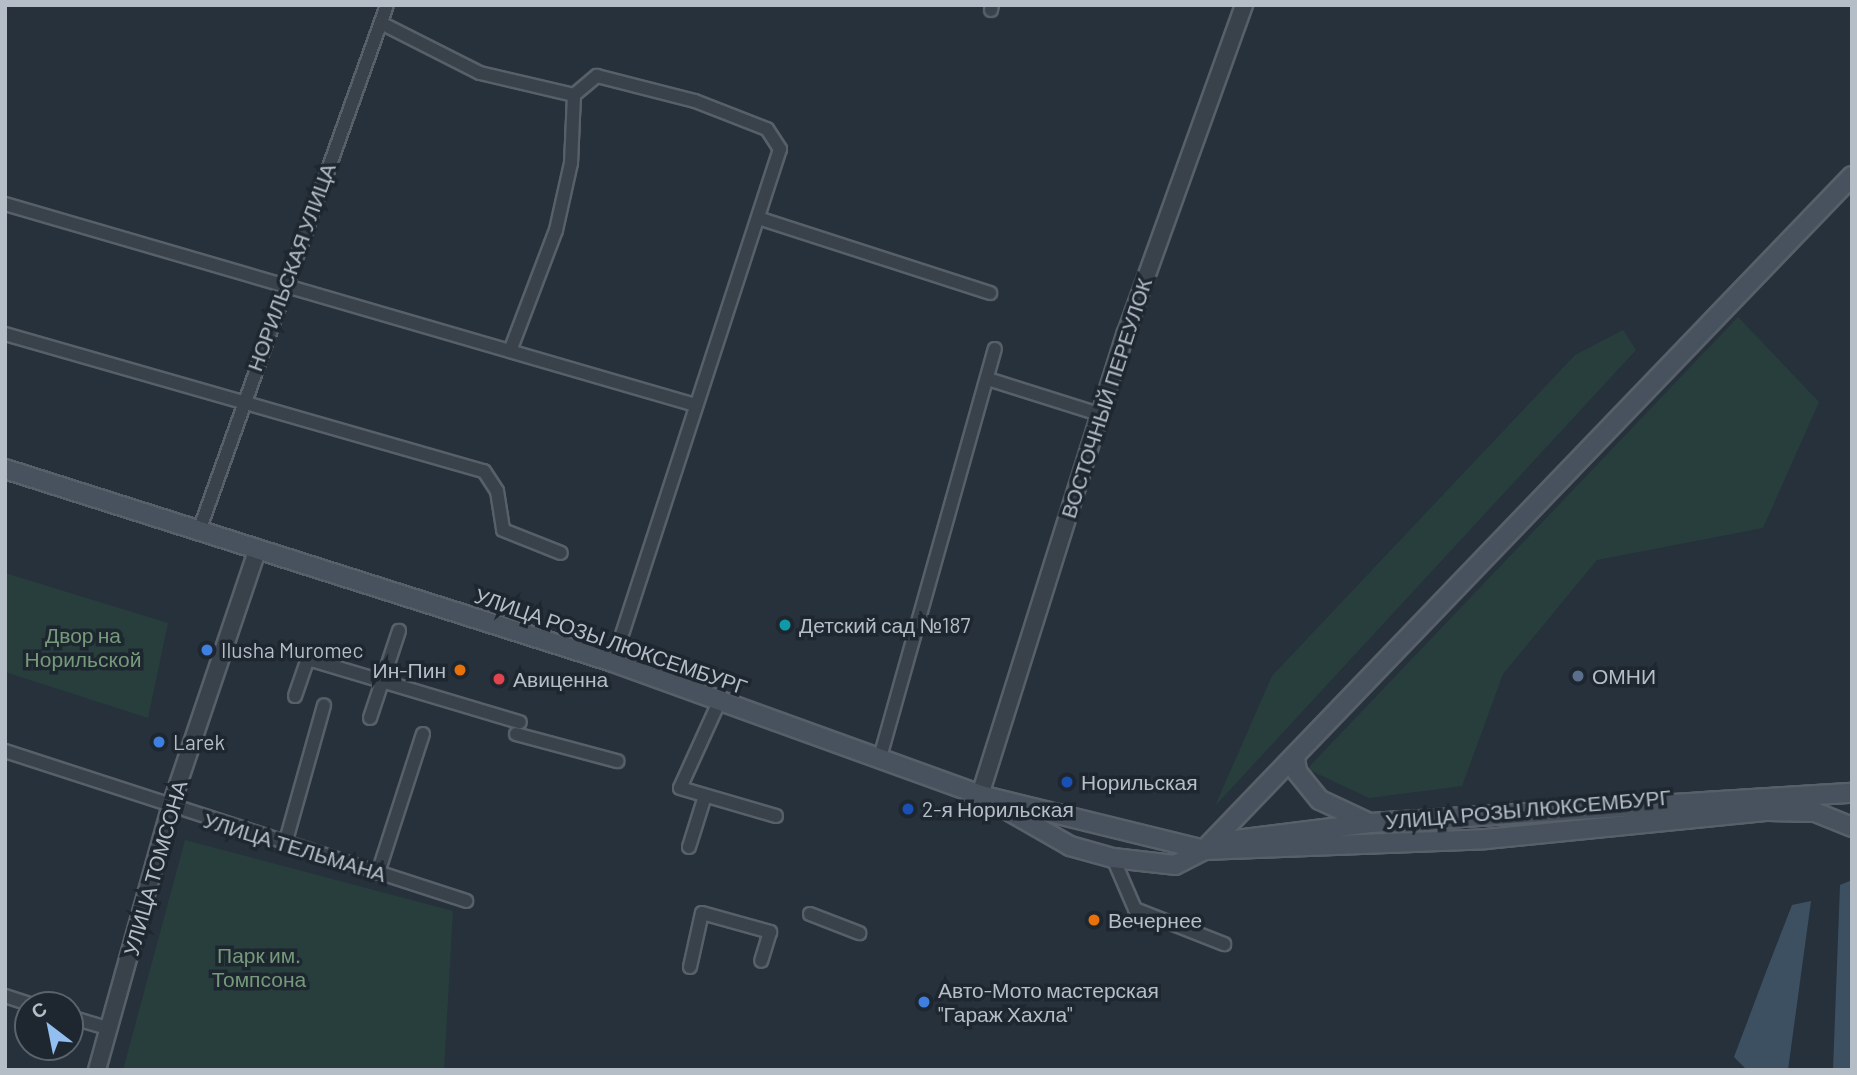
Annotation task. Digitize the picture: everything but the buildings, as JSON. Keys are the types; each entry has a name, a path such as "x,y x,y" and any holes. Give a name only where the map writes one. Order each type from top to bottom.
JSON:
{"main road":[{"path":"981,795 1070,846 1113,858 1175,865 1204,850 1852,176"},
{"name":"УЛИЦА РОЗЫ ЛЮКСЕМБУРГ","path":"5,469 613,662 879,761 981,795 1204,850 1486,839 1731,806 1852,793"},
{"path":"1295,757 1297,772 1320,800 1370,823"},
{"name":"УЛИЦА РОЗЫ ЛЮКСЕМБУРГ","path":"1204,850 1223,840 1370,823 1731,806 1810,811 1852,827"},
{"path":"1485,816 1486,839"}],"street":[{"name":"НОРИЛЬСКАЯ УЛИЦА","path":"199,531 242,400 387,5"},
{"name":"ВОСТОЧНЫЙ ПЕРЕУЛОК","path":"981,795 1099,414 1244,5"},
{"path":"381,23 480,73 574,95"},
{"path":"510,351 556,230 571,163 574,95 597,76 695,101 767,129 780,149 613,662"},
{"path":"5,204 285,282 695,405"},
{"path":"758,218 990,293"},
{"path":"5,334 484,471 497,491 503,530 561,553"},
{"path":"879,761 995,349"},
{"path":"988,379 1099,414"},
{"name":"УЛИЦА ТОМСОНА","path":"97,1070 170,808 258,548"},
{"path":"370,718 399,631"},
{"path":"295,696 308,659 382,681 617,761"},
{"path":"719,702 680,788 776,816"},
{"path":"285,844 324,705"},
{"path":"378,873 423,734"},
{"name":"УЛИЦА ТЕЛЬМАНА","path":"5,751 170,808 466,901"},
{"path":"689,847 705,796"},
{"path":"1113,858 1136,909 1224,944"},
{"path":"690,967 702,913 770,932 761,961"},
{"path":"810,914 859,933"},
{"path":"84,1021 110,1029"}],"green space":[{"path":"1738,317 1819,402 1763,528 1597,560 1503,674 1462,786 1369,798 1307,769"},
{"path":"1623,330 1636,350 1215,806 1272,676 1575,355"},
{"name":"Двор на Норильской","path":"5,573 168,623 148,718 5,672"},
{"name":"Парк им. Томпсона","path":"185,840 453,911 444,1070 123,1070"}],"water":[{"path":"1852,880 1852,1070 1833,1070 1840,885"},
{"path":"1811,901 1788,1070 1747,1070 1734,1057 1766,972 1792,905"}],"place":[{"name":"Детский сад №187","path":"785,625"},
{"name":"Ilusha Muromec","path":"207,650"},
{"name":"Ин-Пин","path":"460,670"},
{"name":"ОМНИ","path":"1578,676"},
{"name":"Авиценна","path":"499,679"},
{"name":"Larek","path":"159,742"},
{"name":"Норильская","path":"1067,782"},
{"name":"2-я Норильская","path":"908,809"},
{"name":"Вечернее","path":"1094,920"},
{"name":"Авто-Мото мастерская \"Гараж Хахла\"","path":"924,1002"}]}
